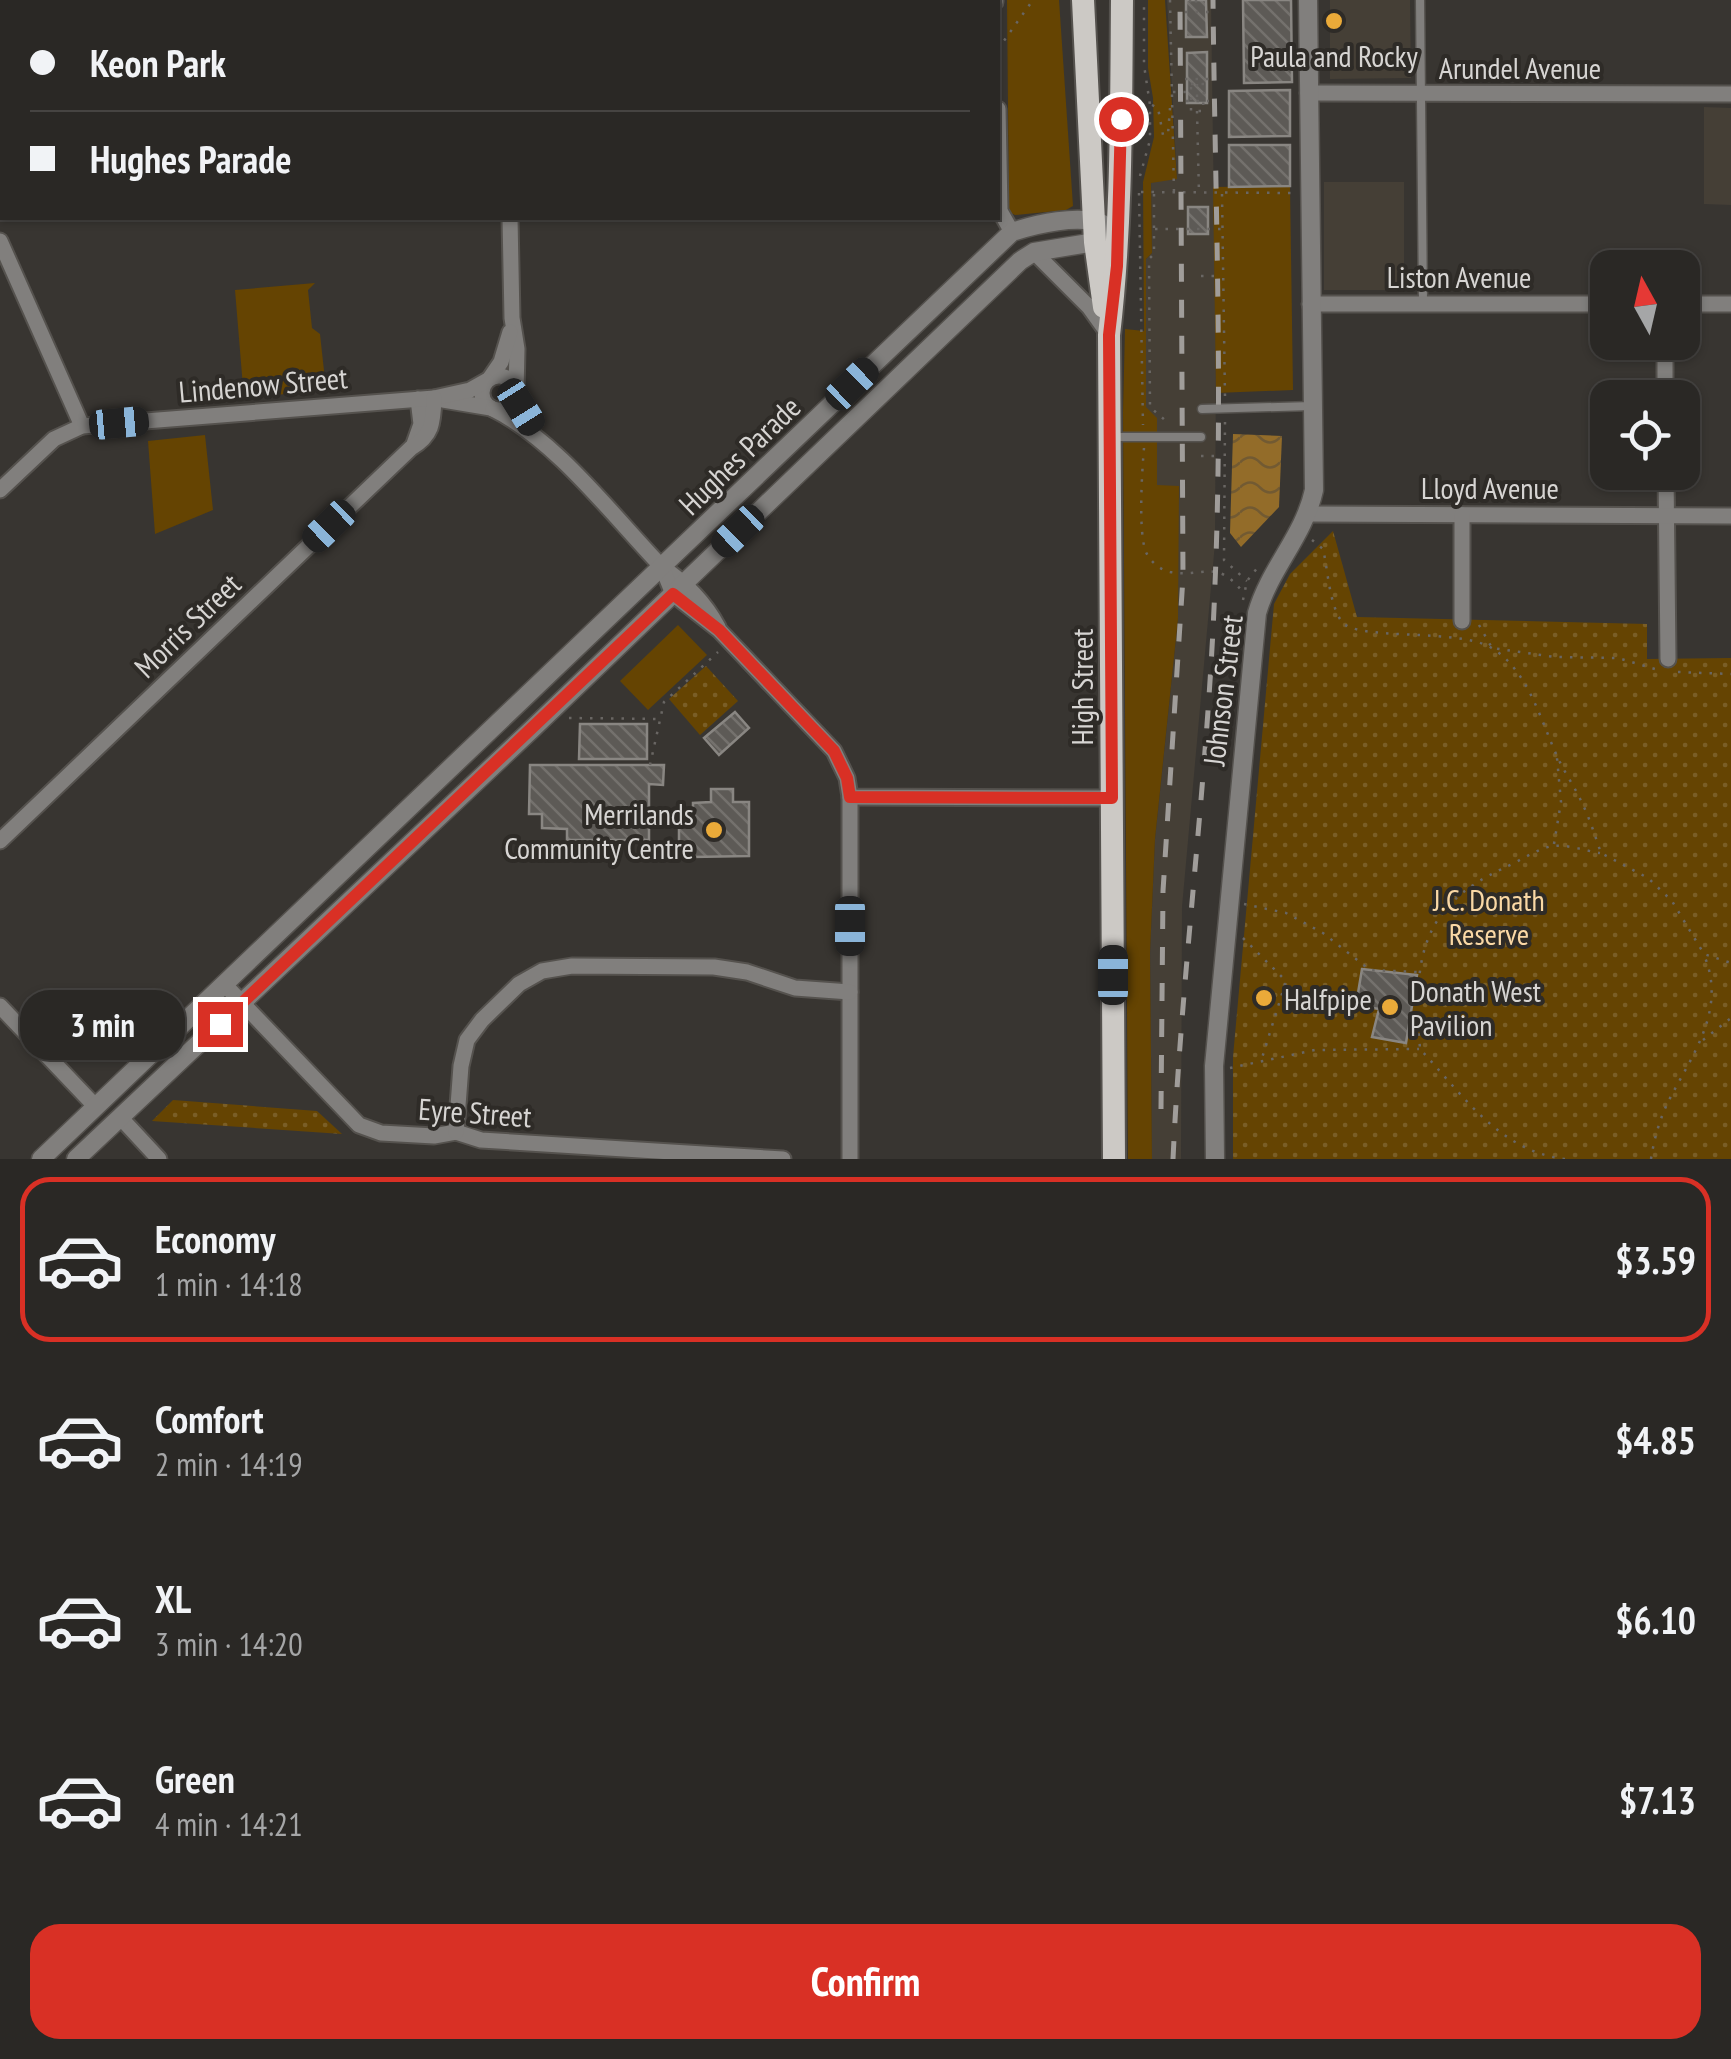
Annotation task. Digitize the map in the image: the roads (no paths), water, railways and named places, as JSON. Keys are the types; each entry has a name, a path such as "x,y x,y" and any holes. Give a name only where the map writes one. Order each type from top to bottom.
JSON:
{"main road":[{"name":"High Street","path":"1083,0 1094,231 1109,335"},
{"name":"High Street","path":"1114,1159 1109,335 1117,266 1122,0"}],"street":[{"name":"Johnson Street","path":"1215,1159 1214,1066 1257,614 1274,568 1309,514 1314,490 1308,0"},
{"name":"Arundel Avenue","path":"1308,93 1731,94"},
{"path":"1000,211 1012,232 1117,230"},
{"path":"510,220 512,318 508,348 482,396 492,408 541,440 679,588 709,610 724,635 834,751 847,778 850,1157 832,1158"},
{"path":"1094,231 1034,252 1089,307 1109,335"},
{"name":"Hughes Parade","path":"42,1159 1012,232"},
{"path":"0,241 82,426"},
{"name":"Hughes Parade","path":"76,1159 983,296 1034,252"},
{"path":"964,277 983,296"},
{"name":"Liston Avenue","path":"1310,304 1590,304"},
{"path":"1700,304 1731,304"},
{"path":"492,408 508,407 516,393 518,349 512,318"},
{"path":"488,380 507,378 541,440"},
{"name":"Lindenow Street","path":"0,490 54,439 82,426 426,399 470,390 488,380"},
{"name":"Lindenow Street","path":"426,399 492,408"},
{"name":"Morris Street","path":"0,841 411,448 420,432 426,399"},
{"path":"1666,490 1666,667"},
{"name":"Lloyd Avenue","path":"1309,514 1731,516"},
{"path":"1462,514 1469,621"},
{"path":"511,711 530,730"},
{"path":"850,797 1112,798"},
{"path":"456,1132 460,1066 467,1040 519,984 542,970 572,966 714,967 746,972 795,988 850,992"},
{"name":"Eyre Street","path":"225,985 366,1129 434,1136 456,1132 481,1140 782,1159"},
{"path":"0,1006 96,1107 120,1117 159,1159"}],"lane":[{"path":"1420,0 1423,304"},
{"path":"1202,409 1312,406"},
{"path":"1109,437 1201,437"}],"water":[{"path":"1233,434 1282,436 1279,507 1241,547 1230,533"}],"railway":[{"path":"1161,1109 1163,891 1183,577 1180,0"},
{"path":"1173,1159 1215,584 1218,365 1213,0"}],"place":[{"name":"Paula and Rocky","path":"1334,21"},
{"name":"Merrilands Community Centre","path":"714,830"},
{"name":"Halfpipe","path":"1264,998"},
{"name":"Donath West Pavilion","path":"1390,1007"}],"park label":[{"name":"J.C. Donath Reserve","path":"1489,916"}]}
